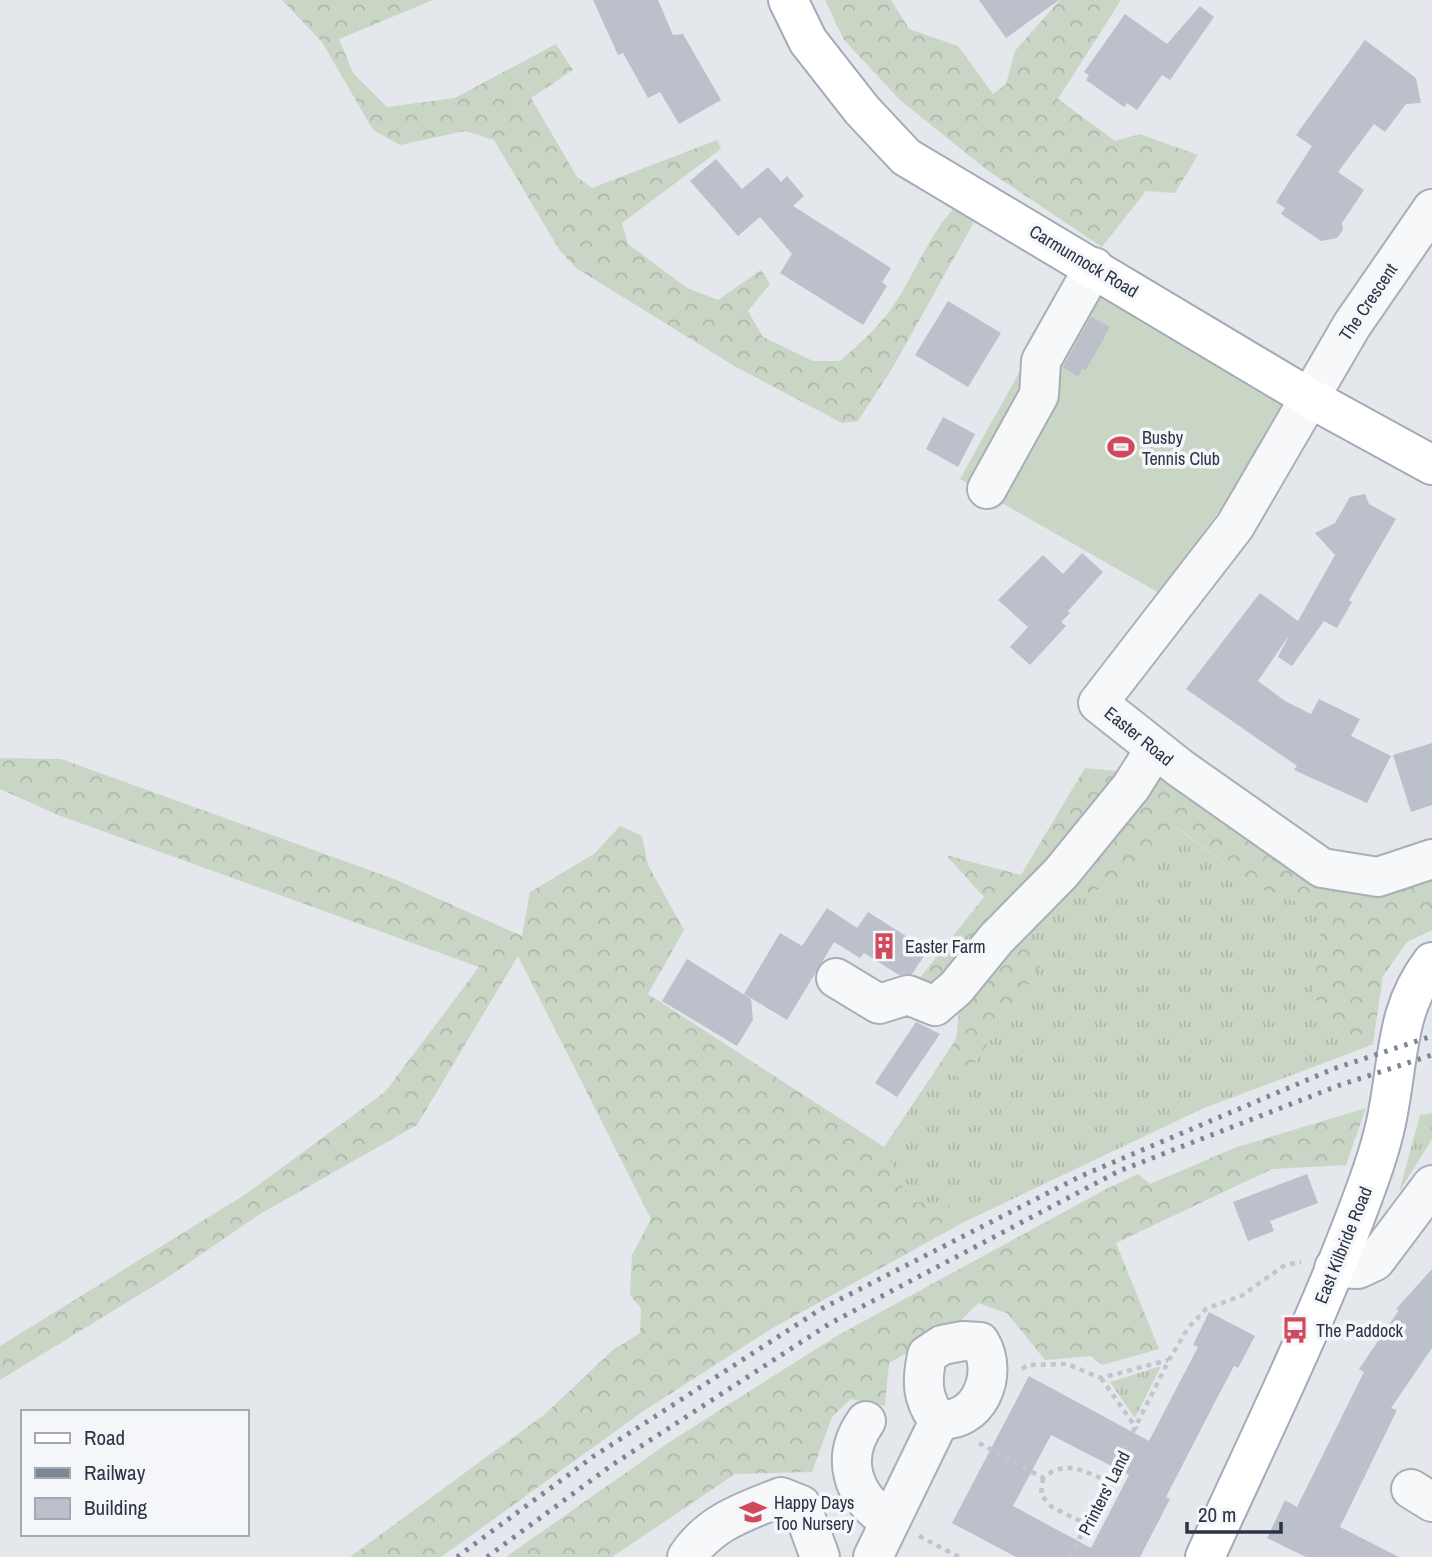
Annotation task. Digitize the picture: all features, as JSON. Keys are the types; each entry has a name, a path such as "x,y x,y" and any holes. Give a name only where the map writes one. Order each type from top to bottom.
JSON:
{"main road":[{"name":"Carmunnock Road","path":"788,0 808,41 862,110 906,157 1308,397 1432,465"},
{"name":"East Kilbride Road","path":"1205,1557 1334,1268 1381,1144 1399,1032 1409,997 1432,962"}],"street":[{"name":"The Crescent","path":"1308,397 1352,325 1432,209"},
{"path":"987,489 1038,395 1041,361 1094,267"},
{"name":"Easter Road","path":"1308,397 1235,526 1098,703 1252,821 1322,868 1378,877 1432,859"},
{"path":"836,978 879,1004 908,995 935,1006 956,988 996,939 1061,873 1131,787 1156,749"},
{"path":"1334,1268 1358,1269 1375,1261 1428,1190"},
{"path":"873,1557 890,1521 951,1416 975,1406 987,1381 989,1370 980,1342 963,1341 942,1345 927,1355 922,1380 925,1403 951,1416"},
{"path":"866,1421 858,1432 852,1472 855,1486 869,1507 890,1521"},
{"path":"687,1557 699,1538 734,1516 781,1497 801,1505 820,1557"}],"path":[{"name":"Printers' Land","path":"1070,1557 1137,1429 1169,1360 1188,1328 1206,1309 1241,1296 1285,1265 1315,1260 1334,1268"},
{"path":"1101,1378 1169,1360"},
{"path":"987,1381 1012,1374 1028,1365 1067,1364 1101,1378 1137,1429"},
{"path":"951,1416 983,1447 1043,1478"},
{"path":"1088,1525 1052,1507 1041,1496 1043,1478 1056,1467 1071,1467 1110,1482"}],"green space":[{"path":"282,0 433,0 339,39 353,73 387,107 455,98 556,44 573,70 531,98 577,177 592,188 717,140 721,149 622,223 628,244 687,288 718,300 761,270 770,284 748,311 763,337 813,361 840,361 875,328 893,306 936,232 953,209 974,221 893,367 858,421 842,423 736,367 576,268 560,251 494,140 465,131 400,145 373,130 322,42"},
{"path":"825,0 891,0 909,29 958,46 993,94 1006,84 1015,51 1060,0 1121,0 1058,99 1115,141 1140,134 1198,155 1175,193 1146,191 1102,247 987,170 900,100 844,40"},
{"name":"Busby Tennis Club","path":"1072,277 1289,403 1287,414 1161,594 960,479"},
{"path":"0,758 61,759 394,879 522,936 530,892 594,854 620,826 642,836 648,865 684,930 648,994 884,1147 900,1183 915,1202 956,1206 962,1223 771,1329 642,1412 441,1557 350,1557 545,1414 613,1350 640,1333 641,1308 630,1295 632,1255 651,1219 518,956 417,1125 260,1214 165,1279 0,1380 0,1346 246,1194 385,1092 479,967 58,815 0,789"},
{"path":"1085,768 1127,772 1150,783 1166,778 1303,870 1432,875 1432,930 1407,942 1383,976 1373,1044 1353,1052 1320,1011 1313,990 1323,911 1255,887 1177,827 1161,847 1108,886 1053,907 1019,929 1026,936 1040,967 963,1080 937,1068 956,1039 959,1010 915,984 984,897 946,855 1021,875"},
{"path":"1176,827 1255,887 1323,911 1313,990 1320,1011 1353,1052 1204,1108 962,1223 955,1206 916,1203 900,1183 884,1147 937,1068 963,1080 1039,967 1026,936 1018,929 1045,899 1161,847"},
{"path":"1366,1108 1346,1165 1272,1169 1116,1243 1159,1349 1102,1365 1091,1356 1045,1360 1007,1313 978,1303 959,1322 889,1363 885,1406 851,1399 832,1417 812,1472 735,1474 612,1557 506,1557 671,1441 835,1337 1106,1189 1138,1174 1150,1184 1237,1147"},
{"path":"1432,1113 1432,1139 1399,1192 1420,1115"},
{"path":"1161,1366 1135,1418 1110,1382"}],"building":[{"path":"593,0 658,0 673,35 683,34 721,100 679,124 660,92 648,98 623,53 618,55"},
{"path":"979,0 1059,0 1006,38"},
{"path":"1200,6 1214,17 1170,80 1162,75 1137,110 1127,103 1124,107 1086,80 1089,75 1084,72 1125,14 1167,44"},
{"path":"1365,40 1416,78 1421,103 1406,104 1385,132 1374,124 1338,172 1364,190 1342,223 1343,230 1337,238 1321,241 1281,214 1285,208 1276,202 1312,146 1296,135"},
{"path":"716,159 742,189 768,167 781,182 787,176 804,196 793,206 891,268 882,282 887,286 863,325 780,273 792,254 760,217 738,236 690,181"},
{"path":"948,301 1001,333 968,387 915,355"},
{"path":"1091,317 1110,327 1086,370 1082,369 1078,377 1063,367"},
{"path":"943,417 975,434 958,467 926,449"},
{"path":"1365,494 1369,504 1396,519 1349,600 1352,602 1337,628 1324,621 1292,666 1278,657 1290,634 1258,681 1285,701 1311,714 1319,699 1360,719 1351,736 1391,756 1367,803 1294,770 1297,766 1186,689 1260,593 1298,621 1335,555 1315,533 1335,523 1350,497"},
{"path":"1082,553 1103,572 1068,611 1070,613 1061,622 1066,626 1030,665 1010,647 1028,627 998,600 1043,555 1063,574"},
{"path":"1432,743 1432,805 1411,812 1393,755"},
{"path":"827,908 857,928 868,912 928,950 912,974 899,975 864,953 860,958 834,942 787,1020 744,994 780,933 802,946"},
{"path":"687,959 751,999 753,1020 737,1046 662,1001"},
{"path":"916,1022 940,1034 897,1097 875,1083"},
{"path":"1307,1174 1318,1203 1270,1221 1274,1231 1248,1241 1233,1202"},
{"path":"1432,1269 1432,1348 1391,1408 1397,1410 1340,1527 1399,1557 1306,1557 1267,1538 1285,1500 1297,1507 1364,1372 1359,1369 1399,1310 1396,1309"},
{"path":"1209,1312 1255,1336 1238,1368 1234,1366 1216,1400 1166,1497 1170,1499 1140,1557 1016,1557 952,1523 1029,1376 1149,1441 1198,1347 1193,1345","holes":["1051,1435 1129,1475 1091,1548 1013,1506"]}],"railway":[{"path":"457,1557 594,1456 821,1309 1081,1176 1333,1069 1432,1036"},
{"path":"487,1557 612,1465 829,1324 1119,1171 1340,1085 1432,1055"}],"place":[{"name":"Busby Tennis Club","path":"1121,447"},
{"name":"Easter Farm","path":"884,946"},
{"name":"The Paddock","path":"1295,1330"},
{"name":"Happy Days Too Nursery","path":"753,1512"}]}
